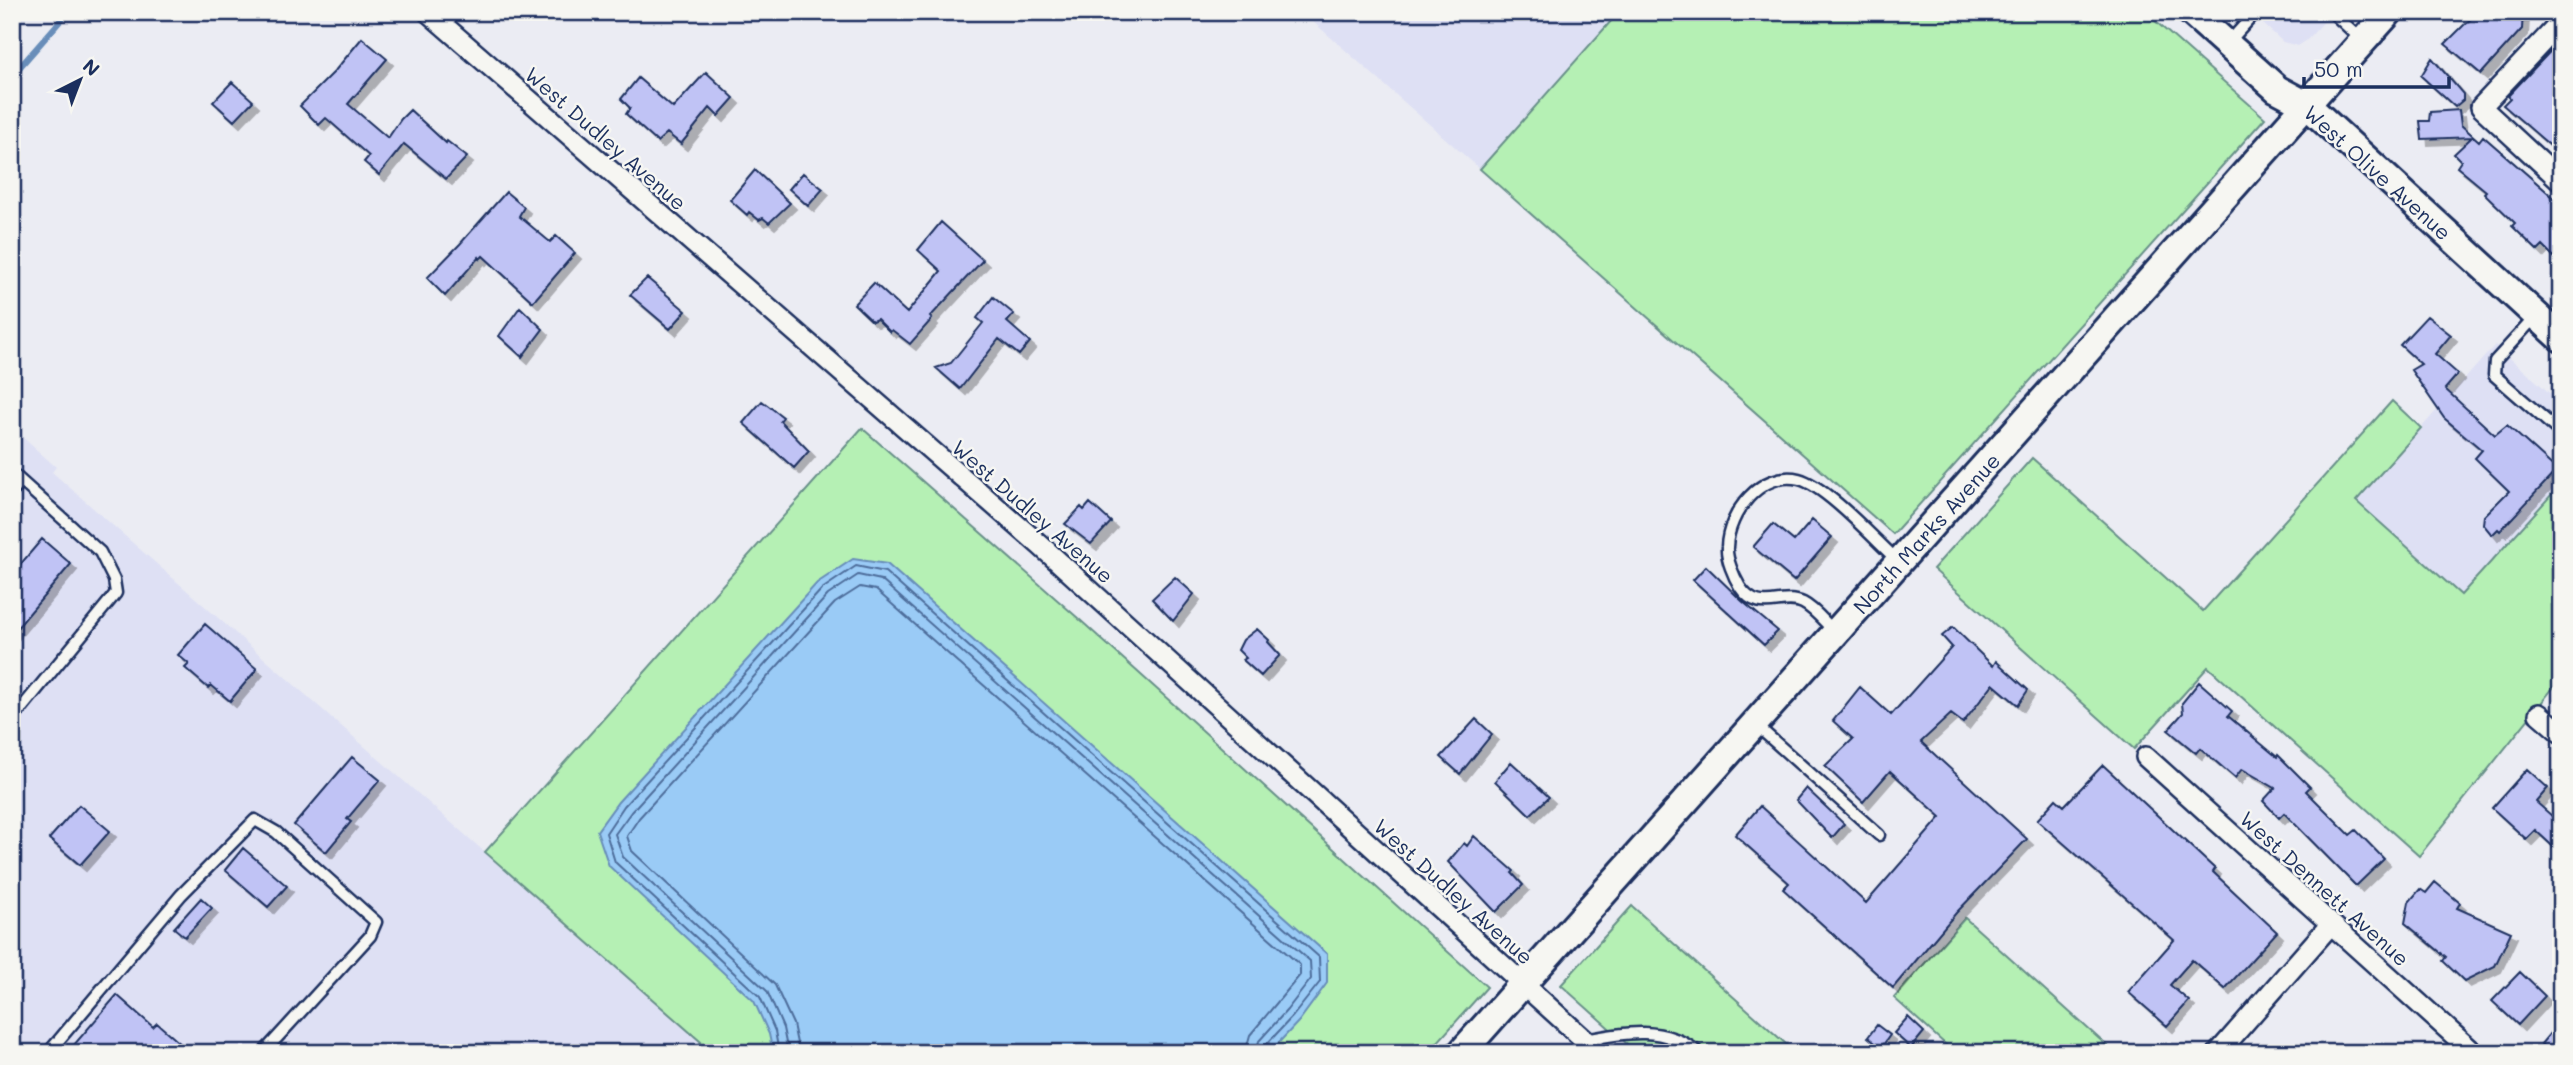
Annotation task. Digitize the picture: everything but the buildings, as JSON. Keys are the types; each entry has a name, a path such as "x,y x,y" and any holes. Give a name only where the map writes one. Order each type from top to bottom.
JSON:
{"main road":[{"name":"West Olive Avenue","path":"2191,12 2277,89 2306,105 2561,338"},
{"name":"North Marks Avenue","path":"1461,1053 2389,12"}],"street":[{"name":"West Dudley Avenue","path":"428,12 1040,545 1592,1046"},
{"path":"2561,22 2481,107 2561,181"},
{"path":"2539,714 2561,733"},
{"name":"West Dennett Avenue","path":"2146,757 2474,1053"},
{"path":"2218,1053 2332,924"}],"lane":[{"path":"2227,44 2256,12"},
{"path":"2332,12 2363,41"},
{"path":"2536,316 2495,361 2494,375 2561,431"},
{"path":"12,473 100,552 114,580 116,593 12,720"},
{"path":"1837,634 1803,603 1784,600 1768,604 1754,599 1741,589 1726,551 1728,533 1734,519 1753,493 1768,482 1781,478 1798,479 1811,484 1832,500 1899,563"},
{"path":"12,492 22,482"},
{"path":"1755,724 1879,835"},
{"path":"48,1053 181,895 255,820 276,832 376,922 370,936 263,1053"},
{"path":"1592,1046 1651,1031 1689,1045 1699,1053"}],"shaded area":[{"path":"1302,12 1619,12 1480,169"},
{"path":"2250,12 2333,12 2298,46 2283,42"},
{"path":"2495,345 2561,403 2561,484 2461,595 2356,501"},
{"path":"12,428 56,467 52,472 702,1043 693,1053 12,1053"}],"green space":[{"path":"1619,12 2145,12 2265,118 1893,534 1480,169"},
{"path":"2392,401 2421,428 2356,501 2461,595 2561,484 2561,678 2419,856 2208,667 2134,749 1933,569 2032,458 2203,611"},
{"path":"862,428 1079,619 1487,987 1428,1053 693,1053 701,1042 485,852"},
{"path":"1632,906 1796,1053 1637,1053 1561,985"},
{"path":"1965,918 2115,1053 1955,1053 1894,998"}],"water":[{"path":"853,559 887,564 1327,954 1327,983 1299,1021 1269,1053 773,1053 769,1034 754,1001 609,866 597,831 618,802 817,583"}],"waterway":[{"path":"12,76 68,12"}]}
